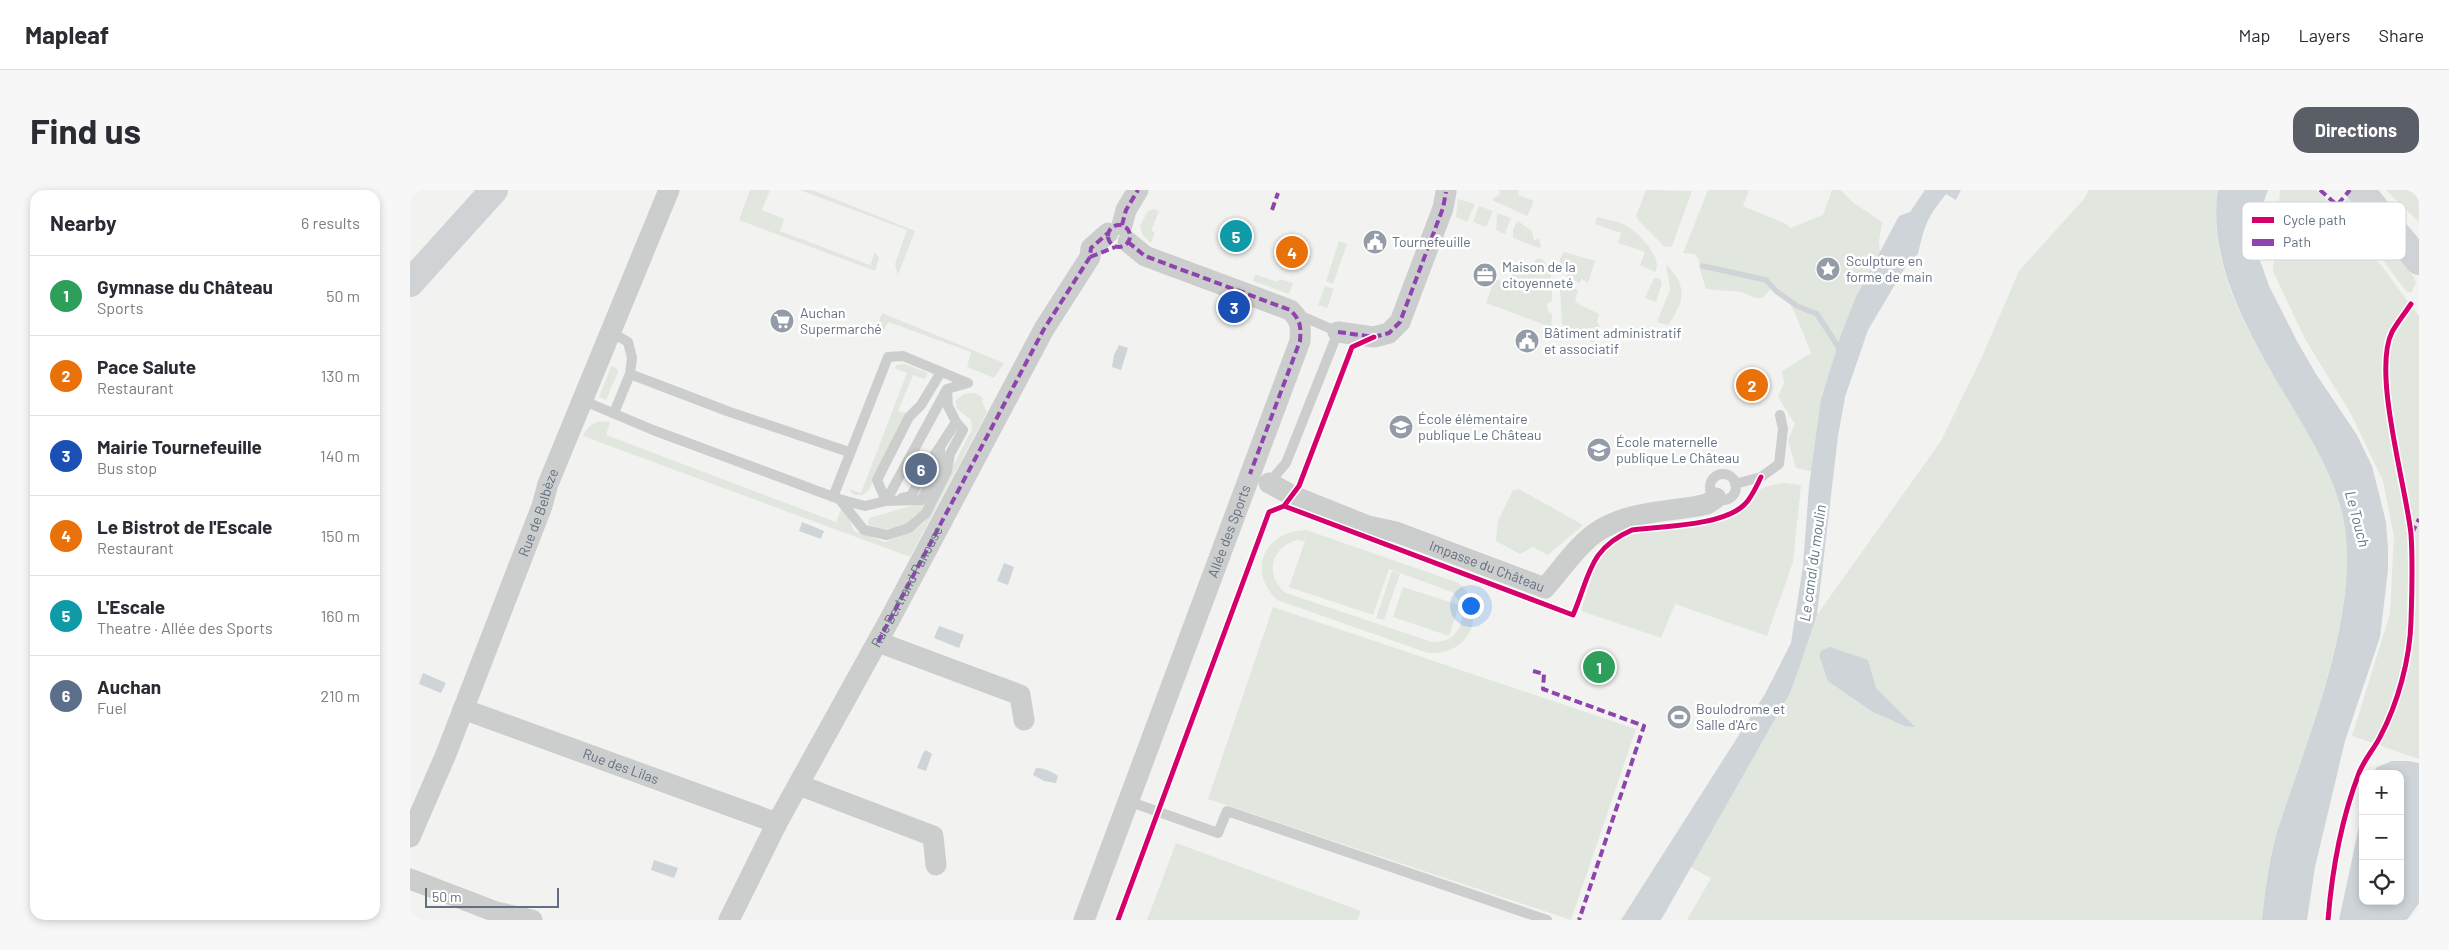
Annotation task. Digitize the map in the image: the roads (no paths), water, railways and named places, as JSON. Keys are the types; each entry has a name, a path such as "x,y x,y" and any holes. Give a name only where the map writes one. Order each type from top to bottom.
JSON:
{"main road":[{"path":"410,283 494,190"},
{"path":"2360,190 2371,202"},
{"path":"2406,245 2419,262"}],"street":[{"name":"Rue de Belbèze","path":"410,837 464,709 542,506 548,484 584,401 669,190"},
{"path":"1138,190 1126,210 1118,237 1145,256 1290,310"},
{"path":"1338,332 1374,337 1389,333 1400,322 1443,208 1446,192"},
{"name":"Rue Bertrand Panouse","path":"729,920 777,823 878,642 1044,329 1090,257 1118,237"},
{"name":"Allée des Sports","path":"1084,920 1300,341 1301,328 1298,317 1290,310"},
{"name":"Impasse du Château","path":"1269,483 1293,496 1368,526 1396,532 1545,588 1593,534 1615,521 1633,516 1707,504 1716,498"},
{"path":"878,642 1020,695 1024,720"},
{"name":"Rue des Lilas","path":"464,709 777,823"},
{"path":"799,785 933,836 936,865"},
{"path":"410,879 496,912 532,920"}],"lane":[{"path":"1250,474 1269,483 1286,462 1338,332 1290,310"},
{"path":"611,332 628,342 632,358 630,374 614,414"},
{"path":"836,498 849,452 888,357 903,356 968,383 946,388 886,501"},
{"path":"886,501 878,480 910,417 921,405 941,372"},
{"path":"630,374 727,411 849,452"},
{"path":"836,498 864,530 887,535 909,528 926,513 947,471 950,454 963,430 956,422 948,406 946,388"},
{"path":"584,401 653,430 836,498 865,506 886,501 906,492 925,457 940,447 956,422"},
{"path":"1736,484 1761,477 1779,464 1783,429 1780,415"},
{"path":"886,501 921,500 940,466 940,447"},
{"path":"1725,474 1730,476 1736,484 1732,496 1725,500 1716,498 1711,490 1716,477 1725,474"},
{"path":"1128,801 1218,833 1226,811 1547,920"}],"water":[{"name":"Le canal du moulin","path":"1925,190 1961,190 1956,200 1946,194 1931,216 1925,228 1918,254 1909,261 1868,330 1845,397 1838,436 1817,615 1790,693 1661,920 1621,920 1765,694 1791,643 1803,566 1809,486 1821,400 1841,335 1855,299 1899,216 1910,212"},
{"name":"Le Touch","path":"2218,190 2268,190 2264,202 2242,202 2242,260 2260,260 2269,286 2298,343 2316,374 2357,435 2372,466 2386,522 2388,570 2380,637 2345,741 2315,867 2307,920 2262,920 2277,832 2314,721 2337,642 2344,603 2347,564 2345,528 2339,502 2325,466 2242,316 2221,254 2216,222"},
{"path":"1119,345 1128,348 1121,370 1112,367 1114,355"},
{"path":"802,522 824,531 821,539 799,531"},
{"path":"1004,563 1014,567 1008,585 997,581"},
{"path":"939,626 964,635 959,648 934,638"},
{"path":"1830,647 1868,660 1876,688 1915,727 1905,726 1873,712 1828,681 1819,655 1822,650"},
{"path":"423,673 446,683 441,693 419,684"},
{"path":"926,750 932,754 926,771 917,768"},
{"path":"2392,761 2419,763 2419,903 2407,920 2339,920 2359,827 2359,905 2404,905 2404,770 2375,770 2377,767"},
{"path":"1036,768 1047,770 1058,776 1056,783 1044,781 1033,775"},
{"path":"654,860 678,868 674,878 651,870"}],"waterway":[{"path":"1703,266 1766,280 1776,291 1797,306 1817,314 1841,351"}],"place":[{"name":"L'Escale","path":"1236,236"},
{"name":"Tournefeuille","path":"1375,242"},
{"name":"Le Bistrot de l'Escale","path":"1292,252"},
{"name":"Sculpture en forme de main","path":"1828,269"},
{"name":"Maison de la citoyenneté","path":"1485,275"},
{"name":"Mairie Tournefeuille","path":"1234,307"},
{"name":"Auchan Supermarché","path":"782,321"},
{"name":"Bâtiment administratif et associatif","path":"1527,341"},
{"name":"Pace Salute","path":"1752,385"},
{"name":"École élémentaire publique Le Château","path":"1401,427"},
{"name":"École maternelle publique Le Château","path":"1599,450"},
{"name":"Auchan","path":"921,469"},
{"name":"Gymnase du Château","path":"1599,667"},
{"name":"Boulodrome et Salle d'Arc","path":"1679,717"}]}
